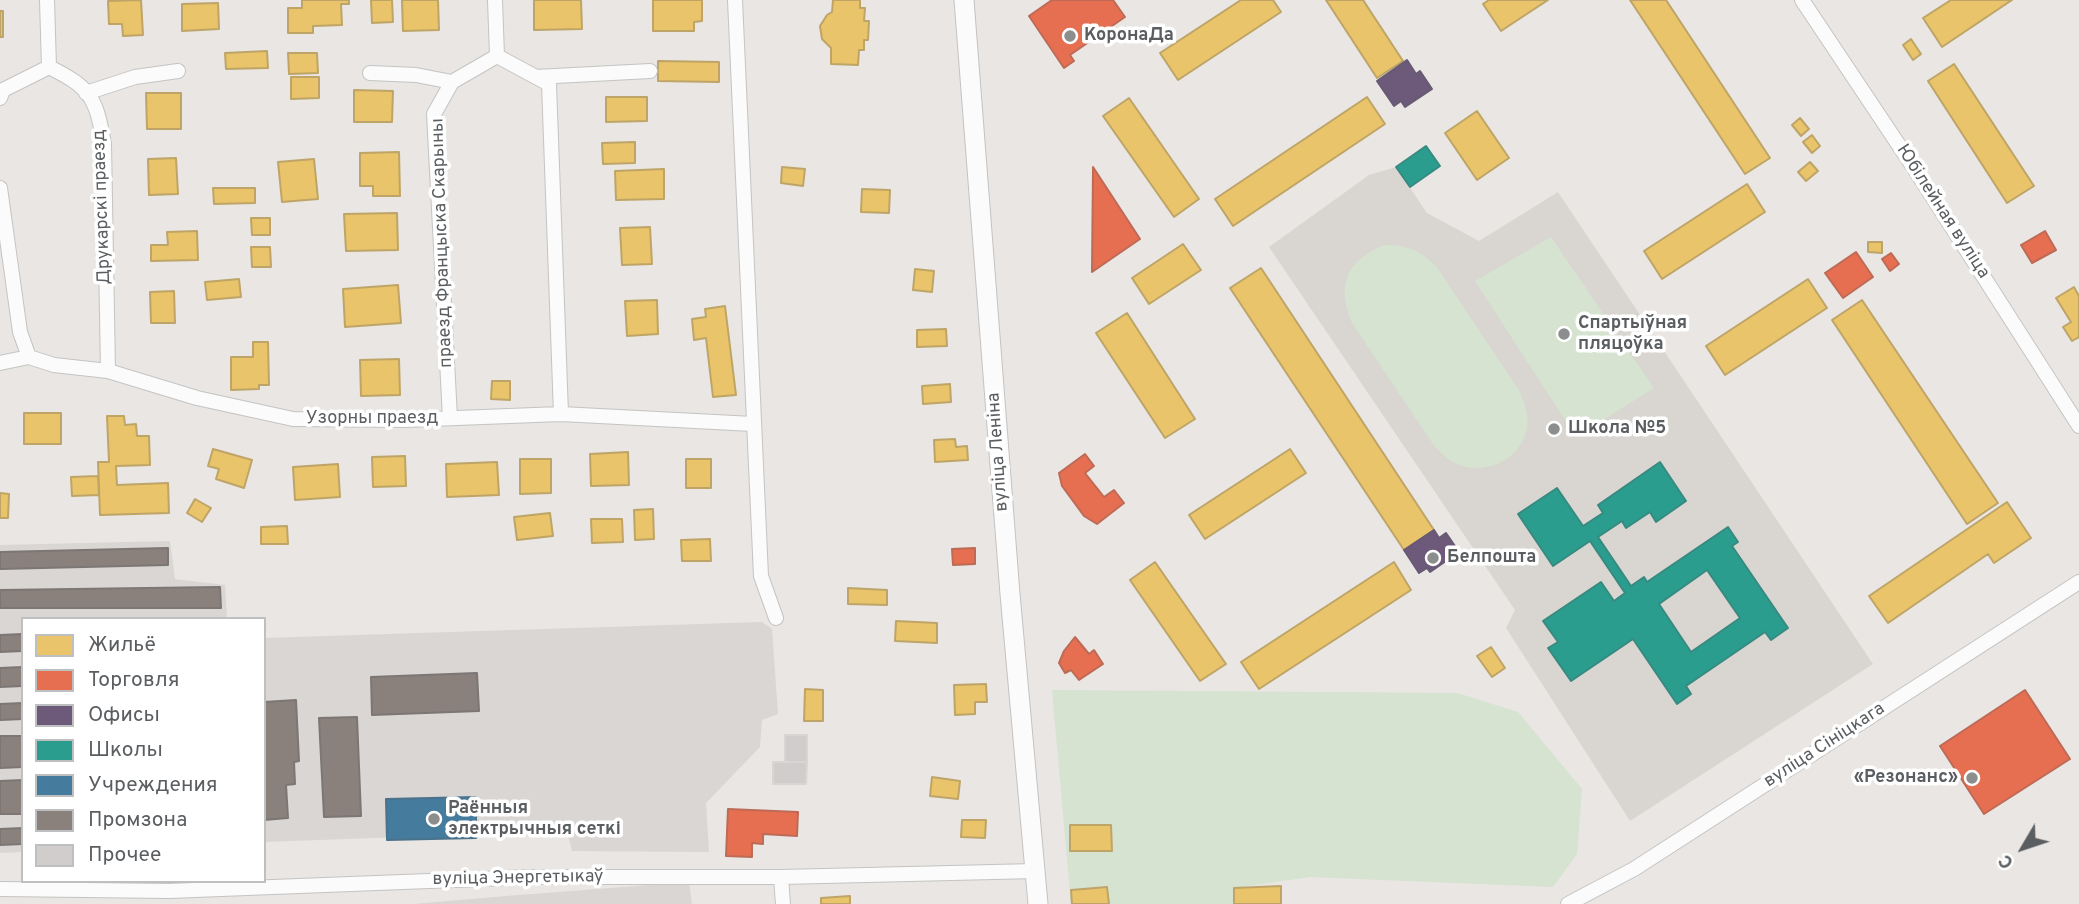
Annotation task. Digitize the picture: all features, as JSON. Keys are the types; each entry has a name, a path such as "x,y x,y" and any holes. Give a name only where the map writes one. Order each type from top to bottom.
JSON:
{"main road":[{"name":"вуліца Леніна","path":"964,0 1010,594 1038,904"}],"street":[{"path":"0,98 3,90 49,67 47,0"},
{"path":"495,0 497,56"},
{"path":"735,0 761,576 776,618"},
{"name":"Юбілейная вуліца","path":"1802,0 1916,171 2079,426"},
{"path":"497,56 548,84 561,414"},
{"path":"370,73 416,75 452,82 497,56"},
{"name":"Друкарскі праезд","path":"49,67 78,82 98,109 104,144 108,371"},
{"path":"86,93 135,77 178,71"},
{"path":"535,77 650,71"},
{"name":"праезд Францыска Скарыны","path":"450,418 434,114 452,82"},
{"path":"0,188 20,332 29,357"},
{"name":"Узорны праезд","path":"0,363 29,357 54,365 108,371 197,398 292,419 405,420 561,414 753,424"},
{"name":"вуліца Сініцкага","path":"1568,904 1634,869 2079,582"},
{"name":"вуліца Энергетыкаў","path":"0,889 169,891 533,877 781,877 1036,871"},
{"path":"781,877 783,904"}],"shaded area":[{"name":"Школа №5","path":"1396,167 1427,213 1479,241 1558,192 1873,664 1630,821 1506,628 1515,610 1269,247 1369,175"},
{"path":"170,541 175,579 225,585 227,617 21,617 21,852 0,853 0,545"},
{"path":"762,622 772,629 778,714 762,720 760,747 706,803 709,852 572,851 567,831 266,842 266,638"},
{"path":"689,882 692,904 414,904 506,896"}],"green space":[{"name":"Спартыўная пляцоўка","path":"1551,237 1654,388 1576,437 1475,281"},
{"path":"1384,245 1412,249 1436,266 1519,390 1527,412 1527,427 1517,449 1498,464 1474,468 1462,466 1451,461 1435,447 1352,323 1345,297 1348,276 1361,259"},
{"path":"1052,690 1457,693 1518,712 1582,789 1577,854 1553,887 1310,877 1234,888 1233,904 1071,904"}],"building: Жильё":[{"path":"141,0 143,35 123,36 122,24 109,24 108,1"},
{"path":"302,0 349,0 349,4 341,4 342,25 313,26 313,33 288,33 288,8 302,8"},
{"path":"371,0 392,0 393,22 372,23"},
{"path":"402,0 438,0 439,30 403,31"},
{"path":"534,0 581,0 582,29 534,30"},
{"path":"653,0 702,0 702,21 694,22 694,31 653,31"},
{"path":"833,0 860,0 860,8 865,8 864,21 869,21 868,40 864,40 864,50 859,50 858,65 831,64 831,48 822,39 820,26 832,12"},
{"path":"1241,0 1273,0 1281,12 1178,80 1160,53"},
{"path":"1326,0 1363,0 1403,61 1377,78"},
{"path":"1489,0 1548,0 1501,31 1483,4"},
{"path":"1630,0 1666,0 1770,158 1745,174"},
{"path":"1951,0 2012,0 1942,47 1923,18"},
{"path":"218,3 219,29 182,31 182,4"},
{"path":"0,11 3,11 3,37 0,37"},
{"path":"1911,39 1921,54 1913,60 1903,45"},
{"path":"267,51 268,68 226,69 225,53"},
{"path":"288,53 317,53 318,73 289,74"},
{"path":"658,61 719,62 719,82 658,81"},
{"path":"1954,64 2034,186 2007,203 1928,81"},
{"path":"291,77 319,77 319,98 291,99"},
{"path":"354,90 393,91 392,122 354,122"},
{"path":"146,93 181,93 181,129 147,129"},
{"path":"606,97 647,97 647,121 606,122"},
{"path":"1367,97 1385,124 1233,226 1215,199"},
{"path":"1129,98 1199,199 1174,217 1103,116"},
{"path":"1477,111 1509,158 1477,180 1445,133"},
{"path":"1800,118 1809,129 1801,136 1792,125"},
{"path":"1812,135 1820,146 1812,153 1803,142"},
{"path":"635,142 635,163 603,164 602,143"},
{"path":"399,152 400,196 373,196 373,186 360,186 360,153"},
{"path":"176,158 178,194 149,195 148,159"},
{"path":"314,159 318,199 282,202 278,162"},
{"path":"1810,162 1818,171 1806,181 1798,172"},
{"path":"782,167 805,169 803,186 781,183"},
{"path":"664,169 664,199 616,200 615,171"},
{"path":"1747,184 1765,212 1662,279 1644,251"},
{"path":"213,188 255,188 255,203 214,204"},
{"path":"862,189 890,190 889,213 861,212"},
{"path":"397,213 398,250 346,251 344,214"},
{"path":"251,218 270,218 270,235 252,235"},
{"path":"650,227 652,264 622,265 620,228"},
{"path":"197,231 198,260 151,261 151,245 168,245 167,232"},
{"path":"1868,242 1882,242 1882,253 1868,252"},
{"path":"1183,244 1201,270 1149,304 1132,278"},
{"path":"251,247 270,247 271,267 252,267"},
{"path":"1261,268 1434,530 1404,550 1230,288"},
{"path":"915,269 934,271 932,292 913,290"},
{"path":"239,279 241,297 207,300 205,282"},
{"path":"1808,279 1827,308 1725,375 1706,346"},
{"path":"398,285 401,323 345,327 343,289"},
{"path":"2074,287 2079,296 2079,337 2072,341 2063,327 2071,322 2056,298"},
{"path":"174,291 175,323 151,323 150,292"},
{"path":"657,300 658,334 627,336 625,301"},
{"path":"1862,300 1998,503 1967,524 1832,320"},
{"path":"725,306 736,395 713,397 706,338 694,340 692,319 706,317 705,309"},
{"path":"1127,313 1195,419 1165,438 1096,333"},
{"path":"946,329 947,346 917,347 917,330"},
{"path":"253,342 268,342 269,385 259,385 259,389 231,390 231,357 253,357"},
{"path":"399,359 400,395 361,396 360,360"},
{"path":"492,381 510,381 510,400 491,399"},
{"path":"950,384 951,402 923,404 922,386"},
{"path":"24,413 61,413 61,444 24,444"},
{"path":"107,416 124,416 125,425 136,424 137,436 149,436 150,465 116,466 117,485 168,483 169,513 100,515 98,462 109,462"},
{"path":"955,439 956,447 967,446 968,460 935,462 934,440"},
{"path":"213,449 252,460 244,488 216,479 219,469 208,466"},
{"path":"1290,449 1306,473 1205,539 1189,515"},
{"path":"628,452 629,485 591,486 590,454"},
{"path":"405,456 406,486 373,487 372,457"},
{"path":"520,459 551,459 551,493 520,494"},
{"path":"686,459 711,459 711,488 686,488"},
{"path":"497,462 499,495 447,497 446,464"},
{"path":"338,464 340,497 295,500 293,467"},
{"path":"98,476 99,495 72,496 71,477"},
{"path":"0,493 9,494 8,518 0,518"},
{"path":"195,499 211,508 202,522 187,513"},
{"path":"2007,502 2031,538 1994,563 1988,554 1888,623 1869,596"},
{"path":"653,509 654,539 635,540 634,510"},
{"path":"550,513 553,536 517,540 514,517"},
{"path":"591,519 622,519 623,542 592,543"},
{"path":"287,526 288,544 261,544 261,527"},
{"path":"710,539 711,561 682,561 681,540"},
{"path":"1155,562 1226,664 1200,681 1130,580"},
{"path":"1394,562 1411,590 1259,689 1241,662"},
{"path":"848,588 887,590 887,605 848,604"},
{"path":"896,621 937,623 937,643 895,641"},
{"path":"1491,647 1505,668 1492,677 1477,656"},
{"path":"986,684 987,702 975,702 975,714 955,715 954,685"},
{"path":"805,689 823,690 823,721 804,721"},
{"path":"932,777 960,781 958,799 930,796"},
{"path":"962,820 986,820 985,838 961,837"},
{"path":"1070,825 1111,825 1112,851 1070,851"},
{"path":"1281,886 1281,904 1234,904 1234,888"},
{"path":"1107,887 1109,904 1072,904 1071,890"},
{"path":"850,896 850,904 821,904 821,898"}],"building: Торговля":[{"name":"КоронаДа","path":"1052,0 1113,0 1125,17 1070,55 1074,61 1064,68 1029,16"},
{"path":"1093,167 1140,239 1092,272"},
{"path":"2045,231 2056,250 2032,263 2021,245"},
{"path":"1856,252 1873,277 1843,298 1825,273"},
{"path":"1891,253 1899,264 1890,271 1882,259"},
{"path":"1085,454 1094,466 1085,473 1104,497 1114,490 1124,503 1097,524 1084,516 1062,486 1059,473"},
{"path":"975,548 975,564 953,565 952,549"},
{"path":"1075,637 1089,654 1094,650 1103,664 1079,680 1071,670 1065,673 1059,663"},
{"path":"2025,690 2070,759 1984,814 1940,746"},
{"path":"728,809 798,812 797,836 763,834 763,844 752,843 752,857 726,856"}],"building: Офисы":[{"path":"1407,60 1416,74 1420,71 1432,89 1405,107 1401,101 1394,106 1377,81"},
{"path":"1434,530 1439,538 1446,533 1459,552 1430,572 1427,568 1419,573 1404,550"}],"building: Школы":[{"path":"1426,146 1440,166 1410,187 1396,167"},
{"path":"1660,462 1686,501 1656,522 1650,512 1626,528 1622,521 1598,537 1631,586 1644,577 1647,582 1728,527 1738,542 1732,546 1788,628 1771,640 1765,632 1686,686 1691,694 1677,704 1633,639 1571,681 1548,648 1558,642 1543,621 1601,582 1614,601 1625,593 1590,541 1553,566 1518,514 1557,488 1583,526 1603,513 1598,505","holes":["1707,570 1740,618 1691,652 1659,604"]}],"building: Учреждения":[{"path":"476,797 476,838 387,840 386,799"}],"building: Промзона":[{"path":"168,548 168,565 0,569 0,552"},
{"path":"220,587 221,608 0,608 0,590"},
{"path":"21,634 21,651 0,652 0,635"},
{"path":"21,667 21,686 0,687 0,668"},
{"path":"477,673 479,711 372,715 371,677"},
{"path":"296,700 299,761 294,762 295,784 286,785 288,818 266,820 266,702"},
{"path":"21,703 21,719 0,720 0,704"},
{"path":"357,717 361,816 324,817 319,718"},
{"path":"0,736 21,736 21,767 0,768"},
{"path":"21,780 21,814 0,814 0,781"},
{"path":"21,828 21,844 0,845 0,829"}],"building: Прочее":[{"path":"785,735 807,735 807,762 785,762"},
{"path":"773,762 807,762 806,784 773,784"}],"place":[{"name":"КоронаДа","path":"1070,36"},
{"name":"Спартыўная пляцоўка","path":"1564,334"},
{"name":"Школа №5","path":"1554,429"},
{"name":"Белпошта","path":"1433,558"},
{"name":"«Резонанс»","path":"1972,778"},
{"name":"Раённыя электрычныя сеткі","path":"434,819"}]}
